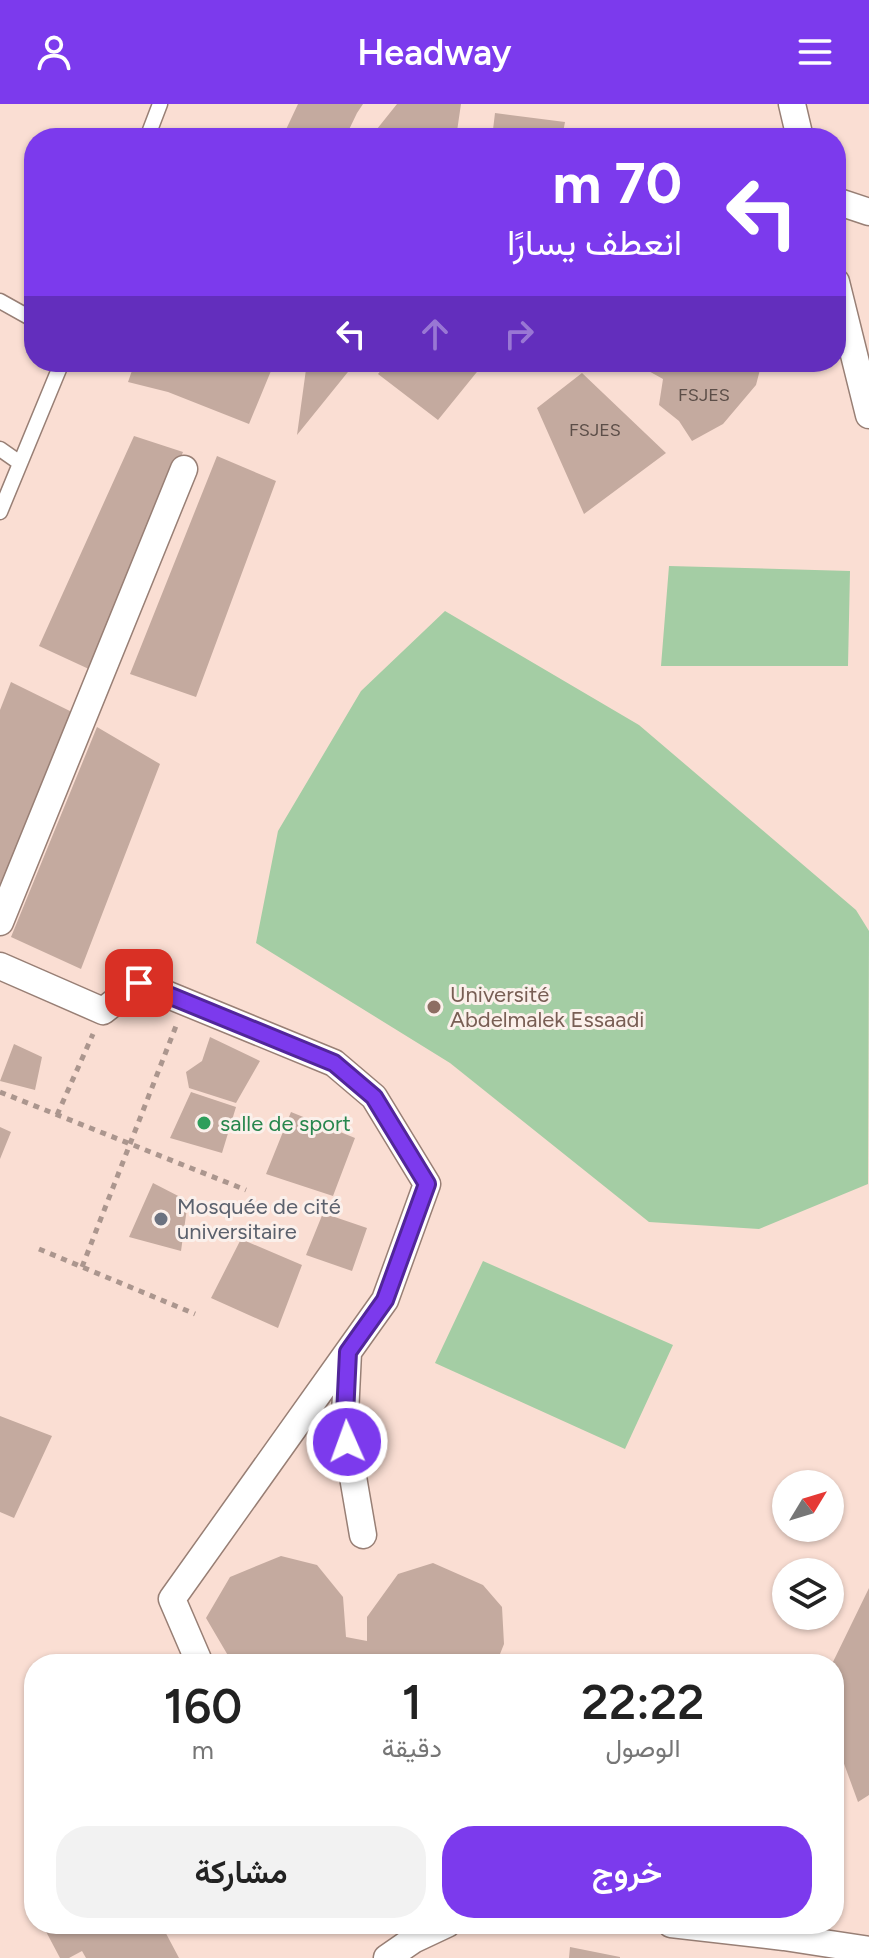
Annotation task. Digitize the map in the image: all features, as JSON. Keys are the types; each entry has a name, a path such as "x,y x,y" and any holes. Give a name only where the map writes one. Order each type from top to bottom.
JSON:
{"street":[{"path":"792,104 798,128"},
{"path":"846,204 869,212"},
{"path":"846,306 859,338 869,415"},
{"path":"0,922 184,469"},
{"path":"0,966 103,1011 139,983 334,1063 374,1097 427,1184 385,1300 172,1599 196,1654"},
{"path":"348,1352 347,1442 363,1535"},
{"path":"387,1958 426,1934"},
{"path":"802,1934 869,1950"}],"lane":[{"path":"151,128 160,104"},
{"path":"0,301 24,314"},
{"path":"0,512 58,372"},
{"path":"0,449 20,463"}],"path":[{"path":"82,1267 185,1002"},
{"path":"57,1115 103,1011"},
{"path":"0,1092 246,1190"},
{"path":"39,1249 195,1314"}],"green space":[{"path":"669,566 850,571 848,666 661,666"},
{"path":"445,611 639,725 856,910 869,931 868,1184 759,1229 649,1222 450,1063 256,943 278,831 361,691"},
{"path":"483,1261 673,1345 625,1449 435,1363"}],"building":[{"path":"298,104 363,104 350,128 287,128"},
{"path":"397,104 461,104 457,128 378,128"},
{"path":"495,113 565,122 564,128 493,128"},
{"path":"132,372 271,372 249,424 168,392 128,382"},
{"path":"306,372 348,372 297,435"},
{"path":"380,372 477,372 438,420 378,374"},
{"path":"650,372 759,372 756,385 723,424 692,441 679,421 659,405 663,379"},
{"path":"582,373 666,453 584,514 537,408"},
{"path":"134,436 183,452 91,670 39,646"},
{"path":"217,456 276,481 196,697 130,674"},
{"path":"11,682 76,714 0,899 0,710"},
{"path":"97,727 160,764 81,969 11,937"},
{"path":"210,1037 260,1061 236,1103 189,1088 186,1072 202,1061"},
{"path":"14,1044 42,1057 35,1090 0,1081"},
{"name":"salle de sport","path":"191,1092 236,1107 222,1153 170,1138"},
{"path":"291,1112 355,1138 333,1196 266,1174"},
{"path":"0,1127 11,1132 0,1159"},
{"name":"Mosquée de cité universitaire","path":"153,1183 188,1201 181,1251 129,1237"},
{"path":"323,1213 367,1228 352,1271 306,1255"},
{"path":"241,1239 302,1265 278,1328 211,1298"},
{"path":"0,1416 52,1436 14,1518 0,1512"},
{"path":"281,1556 317,1565 343,1597 346,1637 367,1641 367,1617 398,1574 433,1563 483,1585 502,1607 504,1644 500,1654 227,1654 206,1618 230,1577"},
{"path":"869,1588 869,1795 858,1802 844,1764 844,1654 837,1654"},
{"path":"47,1934 166,1934 179,1958 86,1958 82,1951 69,1958 60,1958"},
{"path":"570,1947 620,1957 620,1958 569,1958"}],"place":[{"name":"Université Abdelmalek Essaadi","path":"434,1007"},
{"name":"salle de sport","path":"204,1123"},
{"name":"Mosquée de cité universitaire","path":"161,1219"}],"route":[{"path":"139,983 334,1063 374,1097 427,1184 385,1300 348,1352 347,1442"}]}
